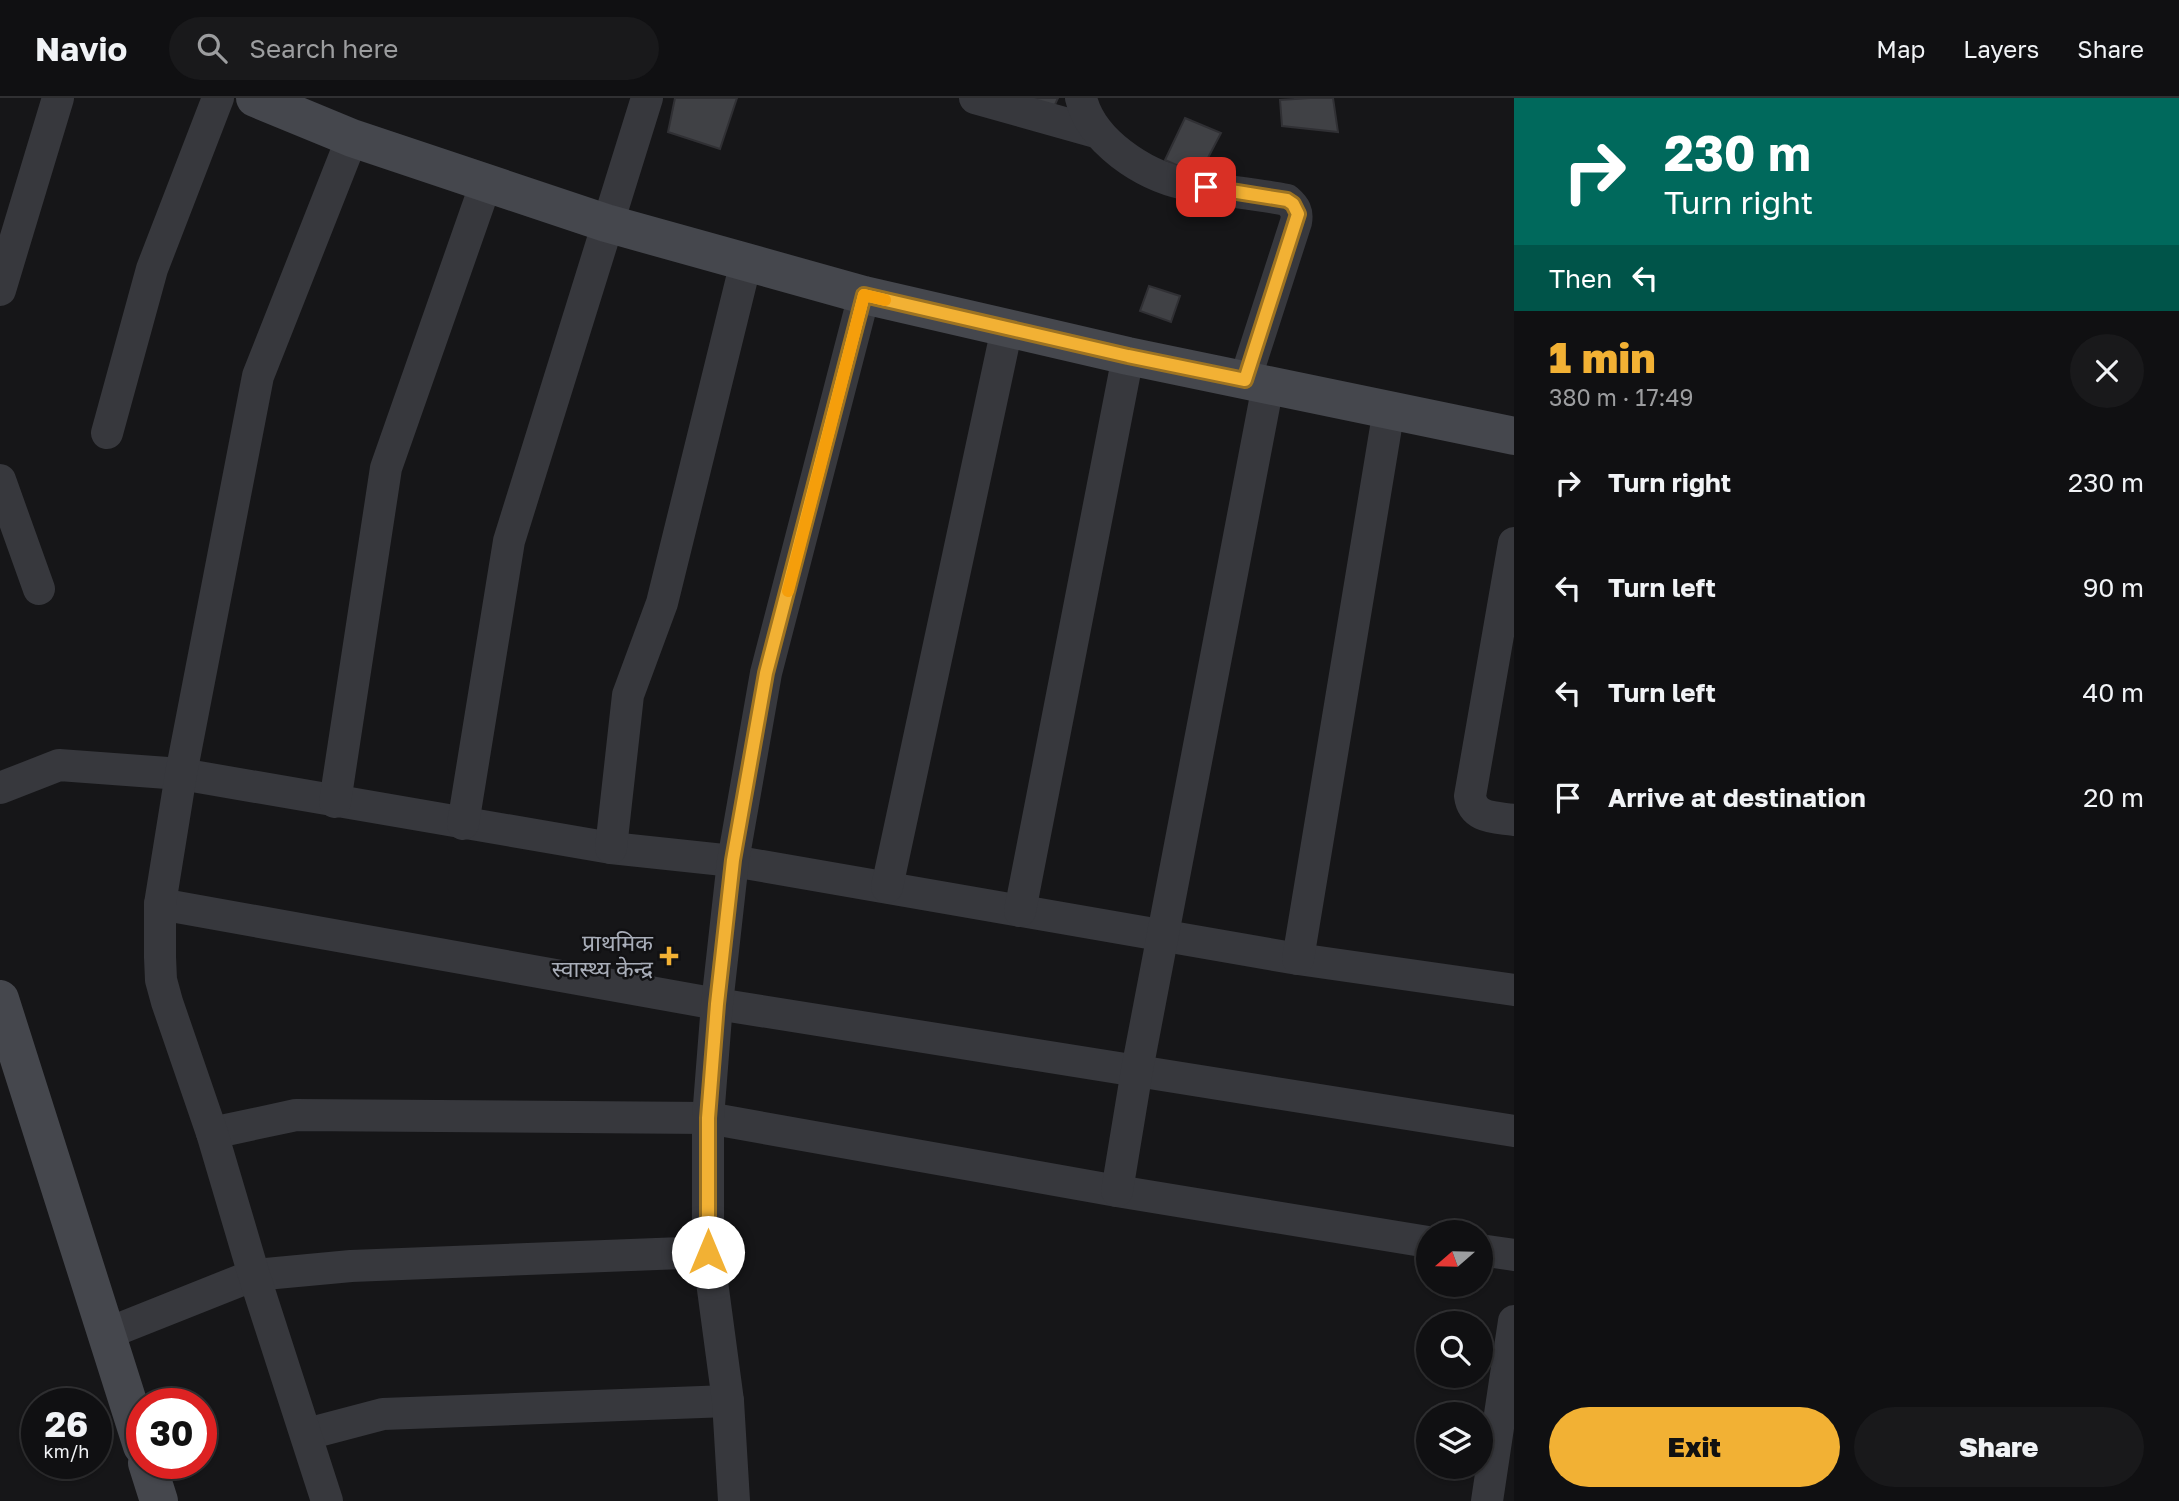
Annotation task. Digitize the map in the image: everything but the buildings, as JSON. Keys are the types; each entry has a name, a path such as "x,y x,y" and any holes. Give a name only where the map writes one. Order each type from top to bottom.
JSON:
{"street":[{"path":"0,290 58,98"},
{"path":"107,433 152,270 218,98"},
{"path":"255,98 352,138 606,223 864,295 1128,356 1514,436"},
{"path":"463,824 509,541 647,98"},
{"path":"975,98 1096,132"},
{"path":"1081,98 1096,132 1124,157 1182,184 1287,200 1296,209 1296,222 1257,382 1117,1191"},
{"path":"327,1501 254,1275 212,1133 161,980 160,904 181,774 258,376 352,138"},
{"path":"335,802 386,468 486,183"},
{"path":"611,848 628,695 662,603 746,262"},
{"path":"734,1501 728,1401 708,1252 708,1118 717,1004 733,860 766,673 864,295"},
{"path":"887,887 1007,328"},
{"path":"1020,911 1128,356"},
{"path":"1298,959 1389,410"},
{"path":"0,480 39,589"},
{"path":"1514,543 1470,796 1471,804 1483,815 1514,820"},
{"path":"0,788 59,765 181,774 611,848 733,860 1298,959 1514,990"},
{"path":"160,904 717,1004 1514,1131"},
{"path":"0,999 126,1396"},
{"path":"212,1133 296,1115 708,1118 1117,1191 1416,1240"},
{"path":"106,1334 254,1275 351,1266 708,1252"},
{"path":"1493,1252 1514,1255"},
{"path":"1487,1501 1514,1321"},
{"path":"307,1434 383,1414 728,1401"},
{"path":"152,1479 159,1501"}],"slow traffic":[{"path":"788,591 864,295 885,300"}],"place":[{"name":"प्राथमिक स्वास्थ्य केन्द्र","path":"669,956"}],"route":[{"path":"708,1252 708,1118 733,860 766,673 864,295 1245,380 1298,214 1293,204 1287,200 1206,187"}]}
